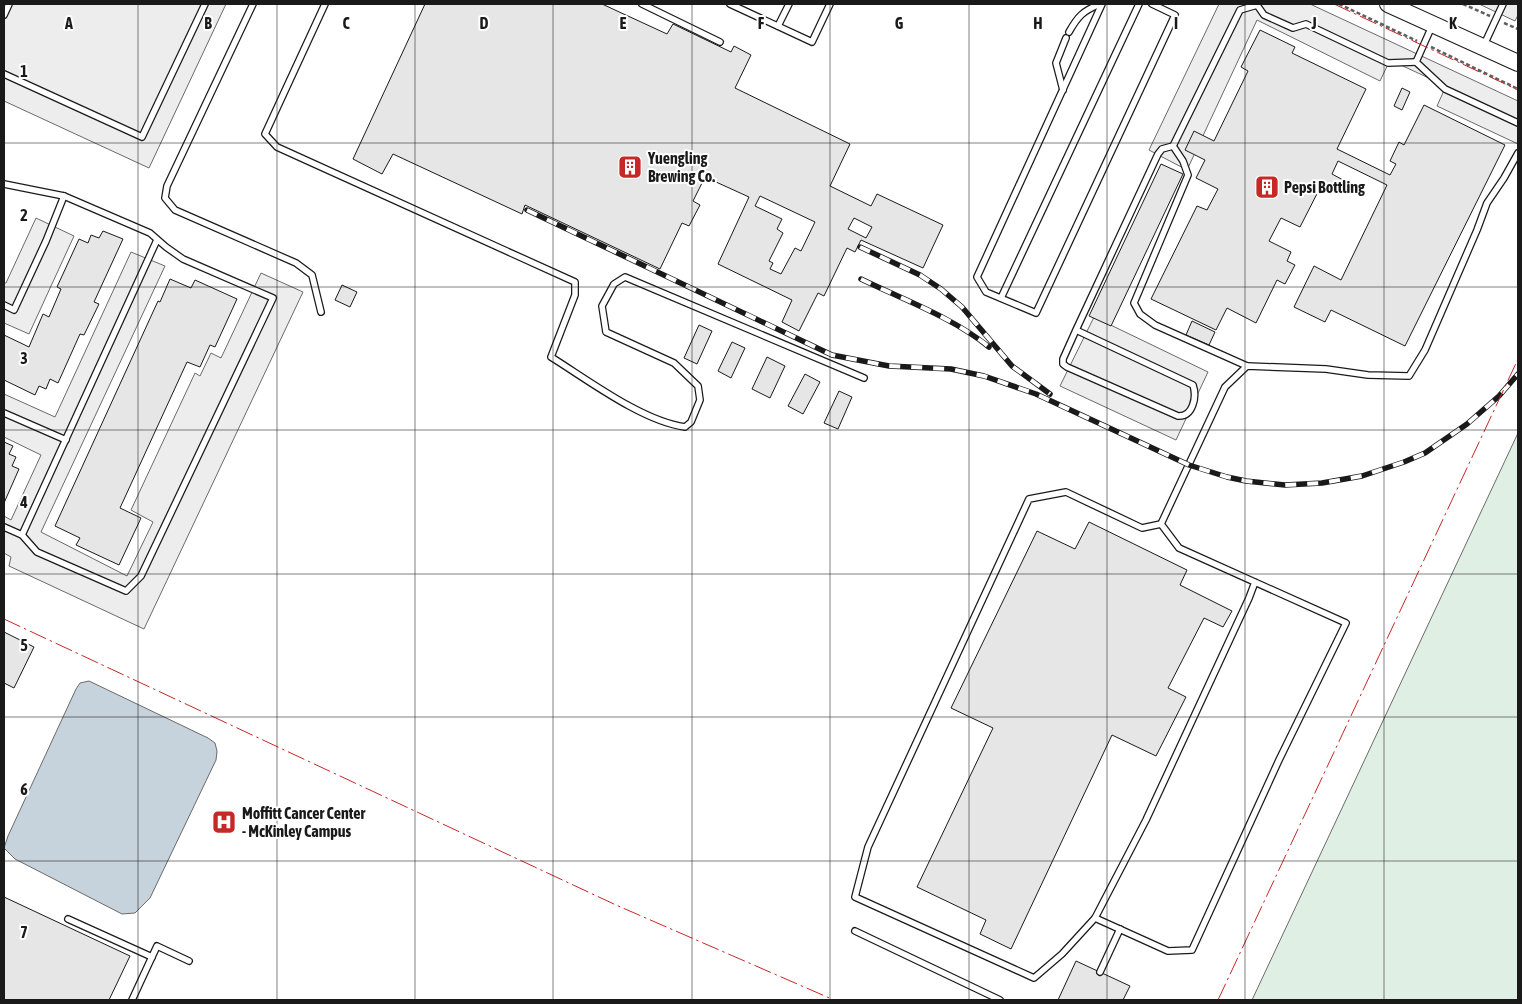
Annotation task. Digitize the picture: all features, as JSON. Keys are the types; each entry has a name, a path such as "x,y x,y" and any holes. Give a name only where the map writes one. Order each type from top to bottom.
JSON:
{"main road":[{"path":"1388,4 1518,63"}],"lane":[{"path":"4,15 9,4"},
{"path":"4,74 142,137 205,4"},
{"path":"252,4 167,186 165,198 175,210 296,263 312,274 321,312"},
{"path":"325,4 265,134 277,147 575,282 575,296 551,357 634,408 668,425 685,427 691,422 700,400 698,386 674,363 606,332 602,306 614,284 625,276 864,378"},
{"path":"642,4 720,42"},
{"path":"730,4 812,42 830,4"},
{"path":"778,26 789,4"},
{"path":"1069,32 1084,11 1101,4"},
{"path":"1101,4 977,278 986,292 1036,313 1175,15 1152,4"},
{"path":"1001,298 1139,4"},
{"path":"1076,330 1194,385 1196,392 1188,413 1184,416 1178,416 1067,367 1063,364 1063,359 1076,330 1158,154 1162,149 1173,146 1240,10 1257,4 1264,15 1293,28 1306,24 1388,64 1416,62 1445,89 1518,123"},
{"path":"1483,47 1503,4"},
{"path":"1416,62 1433,24"},
{"path":"1063,90 1056,63 1066,38"},
{"path":"1173,146 1183,161 1188,175 1134,303 1140,314 1155,325 1247,366 1326,369 1368,375 1409,376 1425,350 1487,203 1518,153"},
{"path":"4,184 64,196 150,233 183,259 273,298 141,576 126,591 38,552 22,535 4,527"},
{"path":"4,305 14,310 46,241 64,196"},
{"path":"22,535 157,240"},
{"path":"1160,524 1225,387 1247,366"},
{"path":"4,413 66,440"},
{"path":"1160,524 1142,528 1066,492 1029,499 868,847 855,897 1034,978 1062,954 1095,918 1150,811 1255,582"},
{"path":"1095,918 1168,951 1192,950 1346,623 1180,548 1160,524"},
{"path":"68,918 152,957"},
{"path":"1100,972 1120,929"},
{"path":"855,931 1000,1000"},
{"path":"132,1000 157,946 189,962"}],"green space":[{"path":"1518,433 1518,1000 1252,1000"}],"shaded area":[{"path":"8,4 226,4 149,168 4,101 4,13"},
{"path":"1219,4 1310,4 1518,101 1518,144 1437,106 1446,86 1390,60 1380,81 1257,20 1187,170 1149,150"},
{"path":"1479,4 1518,4 1518,15 1515,21"},
{"path":"36,218 74,236 29,334 4,323 4,283 6,283"},
{"path":"131,252 165,266 41,532 127,576 153,522 131,510 195,373 200,376 211,353 221,358 261,273 303,292 144,629 9,566 11,557 4,553 4,516 11,520 41,455 4,437 4,394 55,417"},
{"path":"1094,317 1208,372 1176,440 1060,386"},
{"path":"89,681 208,738 215,743 217,751 216,760 150,898 135,913 122,914 15,859 4,848 76,689 80,683"}],"building":[{"name":"Yuengling Brewing Co.","path":"425,4 602,4 667,34 673,24 731,52 734,46 751,55 735,88 850,144 830,186 871,206 877,194 943,225 923,268 861,240 855,252 847,248 824,296 818,293 799,331 782,322 792,300 718,264 749,197 705,177 693,201 700,205 689,226 682,223 660,269 525,205 522,214 393,154 382,174 353,159","holes":["760,196 815,222 801,251 795,248 781,274 770,269 773,263 769,261 783,233 777,229 782,219 755,206","854,218 872,227 866,238 848,229"]},
{"name":"Pepsi Bottling","path":"1260,30 1295,47 1292,53 1366,89 1337,149 1390,175 1396,164 1390,161 1399,142 1404,145 1424,105 1505,145 1405,346 1331,310 1325,322 1294,307 1314,266 1341,280 1387,185 1338,161 1332,174 1343,180 1339,190 1323,182 1300,227 1281,218 1269,241 1291,252 1287,261 1295,265 1285,284 1277,280 1256,323 1227,308 1216,330 1151,299 1197,206 1207,210 1218,189 1196,178 1205,160 1185,150 1194,131 1214,141 1248,71 1241,67"},
{"path":"1402,88 1410,92 1402,110 1394,106"},
{"path":"1161,164 1183,174 1111,326 1089,316"},
{"path":"103,231 123,239 94,302 99,304 84,335 80,334 58,383 50,379 46,389 39,386 35,395 4,380 4,335 29,347 43,314 49,317 61,289 57,287 79,239 88,243 91,235 99,238"},
{"path":"170,279 191,288 195,280 237,299 215,347 210,345 200,367 187,362 120,508 141,518 119,565 76,545 80,538 55,526 158,301 160,302"},
{"path":"342,285 357,292 350,307 335,300"},
{"path":"1192,321 1215,332 1209,345 1186,335"},
{"path":"699,325 712,331 697,364 684,358"},
{"path":"732,342 745,348 731,378 718,371"},
{"path":"767,357 785,366 770,398 752,389"},
{"path":"805,374 820,382 803,414 788,406"},
{"path":"839,391 852,397 838,429 824,423"},
{"path":"4,442 13,446 9,454 16,457 12,466 19,469 4,503"},
{"path":"1089,522 1187,570 1180,585 1232,611 1223,627 1204,618 1168,688 1186,697 1156,756 1112,735 1011,949 980,934 986,920 917,887 993,728 951,708 1037,531 1075,549"},
{"path":"4,632 34,647 14,688 4,683"},
{"path":"4,897 130,956 109,1000 4,1000"},
{"path":"1076,961 1130,986 1123,1000 1058,1000"}],"railway":[{"path":"527,210 832,355 889,366 951,369 984,376 1036,394 1189,465 1246,481 1285,485 1322,483 1362,476 1404,462 1425,453 1467,424 1499,396 1518,374"},
{"path":"860,247 920,275 941,289 962,307 1012,366 1050,394"},
{"path":"861,279 944,318 975,336 989,347"}],"power":[{"path":"1334,4 1518,90"},
{"path":"1218,1000 1518,359"},
{"path":"4,619 616,905 834,1000"}],"place":[{"name":"Yuengling Brewing Co.","path":"630,167"},
{"name":"Pepsi Bottling","path":"1267,187"},
{"name":"Moffitt Cancer Center - McKinley Campus","path":"224,822"}]}
